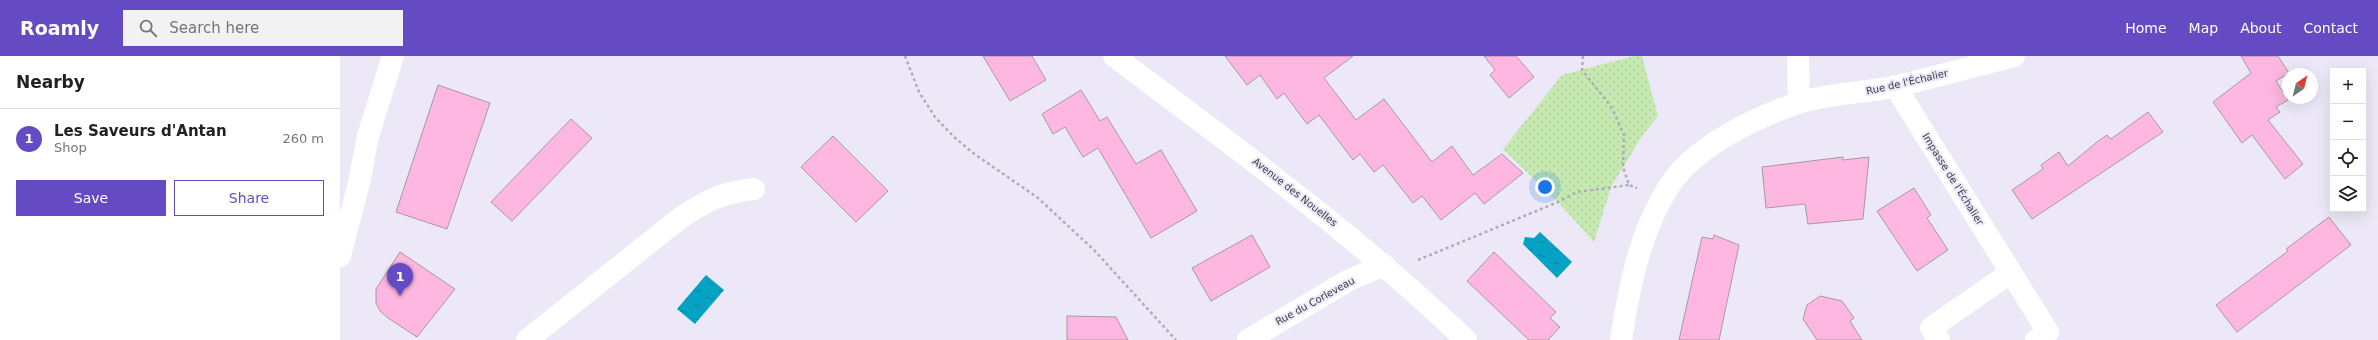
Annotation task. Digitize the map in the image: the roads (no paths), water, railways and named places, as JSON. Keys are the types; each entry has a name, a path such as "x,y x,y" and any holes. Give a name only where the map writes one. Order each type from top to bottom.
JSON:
{"street":[{"path":"340,256 359,183 368,136 393,56"},
{"name":"Avenue des Nouelles","path":"1114,56 1274,175 1384,265 1466,340"},
{"path":"1798,56 1799,103"},
{"name":"Rue de l'Échalier","path":"1621,340 1634,274 1649,226 1670,184 1688,164 1711,143 1799,103 1896,86 2014,56"},
{"name":"Impasse de l'Échalier","path":"1896,86 2010,273 2048,332 2036,340"},
{"path":"527,340 679,219 704,202 731,191 754,188"},
{"name":"Rue du Corleveau","path":"1248,340 1349,280 1384,265"},
{"path":"1939,340 1931,328 2010,273"}],"water":[{"path":"1540,232 1572,262 1557,278 1523,244 1525,237 1534,238"},
{"path":"706,275 724,290 695,324 677,309"}],"place":[{"name":"Les Saveurs d'Antan","path":"400,296"}]}
